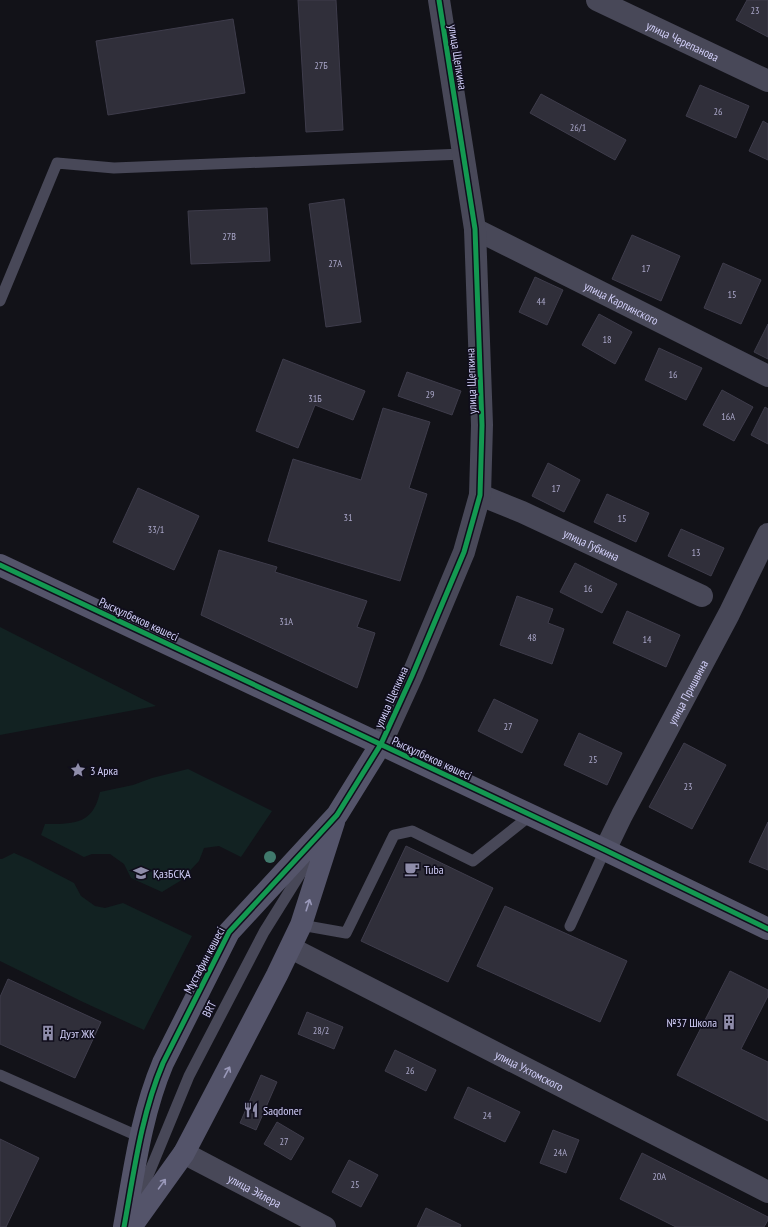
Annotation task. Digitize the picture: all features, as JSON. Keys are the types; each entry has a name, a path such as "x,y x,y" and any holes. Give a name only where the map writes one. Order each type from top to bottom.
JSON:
{"street":[{"name":"улица Щепкина","path":"381,744 412,676 464,552 480,495 482,425 475,229 439,0"},
{"name":"улица Черепанова","path":"597,0 768,81"},
{"name":"улица Карпинского","path":"475,229 768,376"},
{"name":"улица Губкина","path":"480,495 522,512 702,596"},
{"name":"улица Пришвина","path":"605,850 768,534"},
{"name":"Рысқұлбеков көшесі","path":"0,565 605,850 768,929"},
{"name":"Мұстафин көшесі","path":"126,1227 140,1137 154,1085 163,1062 229,932 337,815 381,744"},
{"name":"Мұстафин көшесі","path":"131,1227 184,1153 291,948 301,925 337,815"},
{"name":"улица Ухтомского","path":"291,948 768,1192"},
{"name":"улица Эйлера","path":"184,1153 325,1227"}],"lane":[{"path":"0,301 56,163 114,168 463,154"},
{"name":"BRT","path":"126,1227 189,1076 264,932 337,815"},
{"path":"301,925 346,932 394,835 412,831 473,861 531,816"},
{"path":"570,926 605,850"},
{"path":"0,1075 140,1137"}],"shaded area":[{"path":"0,627 156,706 0,735"},
{"path":"188,769 272,811 241,857 219,846 204,848 199,861 180,881 162,892 131,878 124,864 110,854 92,854 84,857 41,835 45,824 73,823 87,817 97,803 100,792 133,785 152,778"},
{"path":"14,853 74,883 81,896 95,906 105,908 123,903 192,936 144,1030 0,961 0,859"}],"building":[{"path":"298,0 336,0 343,130 306,132"},
{"path":"747,0 768,0 768,37 736,20"},
{"path":"233,19 245,93 108,115 96,41"},
{"path":"700,85 749,106 736,138 686,116"},
{"path":"541,94 626,140 615,160 530,113"},
{"path":"763,121 768,124 768,160 749,151"},
{"path":"344,199 361,322 326,327 309,204"},
{"path":"267,208 270,261 191,264 188,211"},
{"path":"632,235 680,256 661,301 612,279"},
{"path":"723,263 761,280 741,324 704,308"},
{"path":"535,277 563,290 547,325 519,312"},
{"path":"599,314 632,332 615,364 582,345"},
{"path":"768,324 768,359 754,352"},
{"path":"659,348 702,368 686,400 645,380"},
{"path":"283,359 365,391 353,420 315,405 298,448 256,431"},
{"path":"407,372 461,391 452,415 398,396"},
{"path":"722,390 753,407 734,441 703,425"},
{"path":"765,407 768,409 768,444 751,435"},
{"path":"383,408 430,422 409,488 427,494 400,581 268,541 293,459 361,480"},
{"path":"548,463 580,480 564,512 532,496"},
{"path":"138,488 199,516 174,570 113,542"},
{"path":"607,494 649,513 636,542 594,522"},
{"path":"681,529 724,548 711,576 668,556"},
{"path":"219,550 277,567 275,572 367,601 357,627 375,633 357,688 201,615"},
{"path":"575,563 617,584 602,613 560,592"},
{"path":"517,596 553,609 548,623 564,629 552,664 500,645"},
{"path":"627,611 680,635 666,667 613,643"},
{"path":"494,699 538,720 522,753 478,731"},
{"path":"579,733 622,753 607,785 564,765"},
{"path":"684,743 726,765 692,829 649,807"},
{"path":"768,822 768,870 749,862"},
{"path":"406,846 493,888 448,982 361,941"},
{"path":"505,906 627,961 600,1022 477,966"},
{"name":"№37 Школа","path":"730,971 768,990 768,996 741,1049 768,1062 768,1121 677,1075"},
{"name":"Дуэт ЖК","path":"8,979 101,1022 75,1078 0,1044 0,997"},
{"path":"307,1012 343,1027 334,1049 298,1034"},
{"path":"395,1050 436,1070 426,1091 385,1071"},
{"path":"261,1075 277,1082 256,1130 240,1123"},
{"path":"468,1087 520,1112 505,1142 454,1118"},
{"path":"277,1122 304,1138 291,1160 264,1144"},
{"path":"553,1130 579,1140 566,1173 540,1163"},
{"path":"0,1139 39,1158 6,1227 0,1227"},
{"path":"642,1153 768,1217 768,1220 764,1227 676,1227 620,1199"},
{"path":"349,1160 378,1175 361,1207 332,1192"},
{"path":"426,1208 461,1225 460,1227 417,1227"}],"cycle path":[{"path":"124,1227 144,1123 155,1083 163,1063 229,932 337,815 381,744 412,676 464,552 480,495 482,425 475,229 439,0"},
{"path":"0,565 605,850 768,929"}],"place":[{"name":"3 Арка","path":"78,770"},
{"name":"Tuba","path":"412,869"},
{"name":"ҚазБСҚА","path":"141,873"},
{"name":"№37 Школа","path":"729,1022"},
{"name":"Дуэт ЖК","path":"48,1033"},
{"name":"Saqdoner","path":"251,1110"}]}
